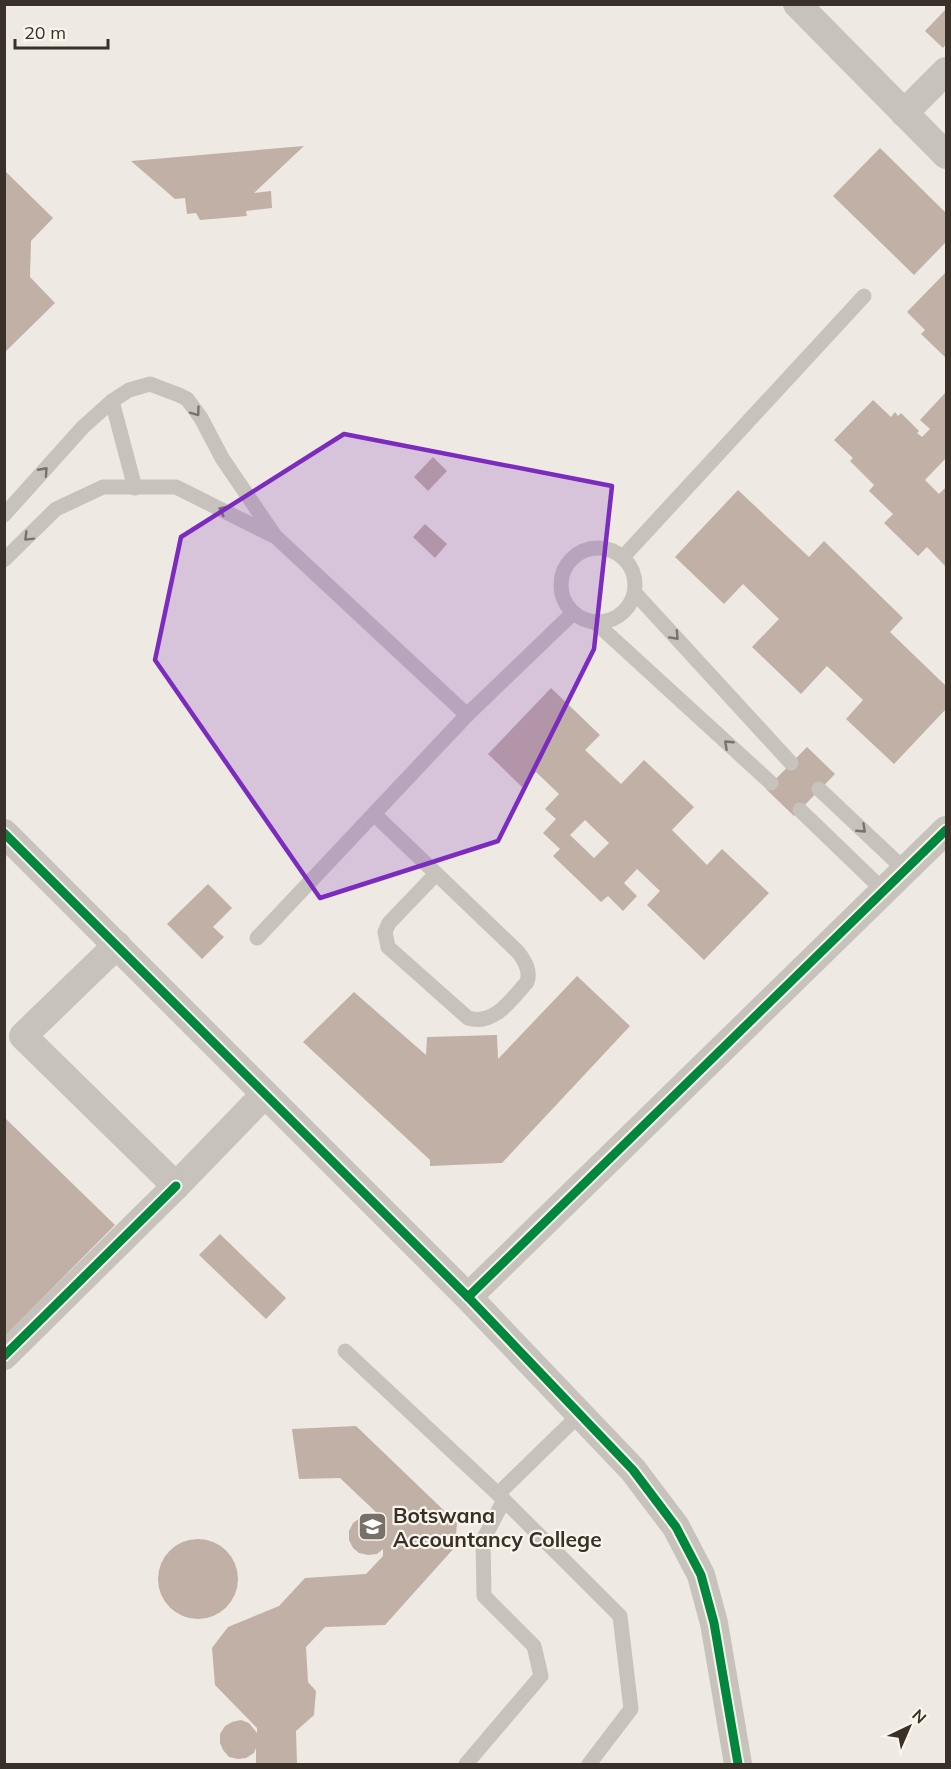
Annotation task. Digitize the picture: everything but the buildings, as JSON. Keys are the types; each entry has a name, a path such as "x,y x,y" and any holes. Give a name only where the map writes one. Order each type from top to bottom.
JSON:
{"street":[{"path":"797,4 946,155"},
{"path":"904,113 946,71"},
{"path":"468,1297 946,830"},
{"path":"4,833 468,1297 633,1470 676,1527 701,1575 714,1623 738,1764"},
{"path":"117,945 14,1045 176,1186"},
{"path":"4,1356 176,1186 265,1094"}],"lane":[{"path":"623,557 864,296"},
{"path":"4,515 83,427 112,401 129,390 150,384 187,399 201,418 222,458 275,536 467,715"},
{"path":"112,401 135,488"},
{"path":"4,560 56,509 103,488 176,488 275,536"},
{"path":"592,548 612,550 623,557 631,568 635,580 635,593 630,605 621,615 610,621 596,623 584,620 573,613 564,603 560,590 561,577 566,565 574,555 592,548"},
{"path":"635,593 791,763"},
{"path":"257,938 467,715 573,613"},
{"path":"596,623 771,783"},
{"path":"819,789 905,870"},
{"path":"800,810 884,891"},
{"path":"374,814 518,952 527,966 527,982 498,1013 477,1021 468,1018 388,948 385,932 389,923 436,874"},
{"path":"345,1351 501,1497 620,1617 631,1709 589,1764"},
{"path":"466,1764 541,1677 534,1646 484,1596 483,1540 501,1497 580,1414"}],"highlighted area":[{"path":"344,434 612,486 594,649 498,841 320,898 155,660 181,537"}],"cycle path":[{"path":"468,1297 946,830"},
{"path":"4,833 468,1297 633,1470 676,1527 701,1575 714,1623 738,1764"},
{"path":"4,1356 176,1186"}],"place":[{"name":"Botswana Accountancy College","path":"372,1527"}]}
